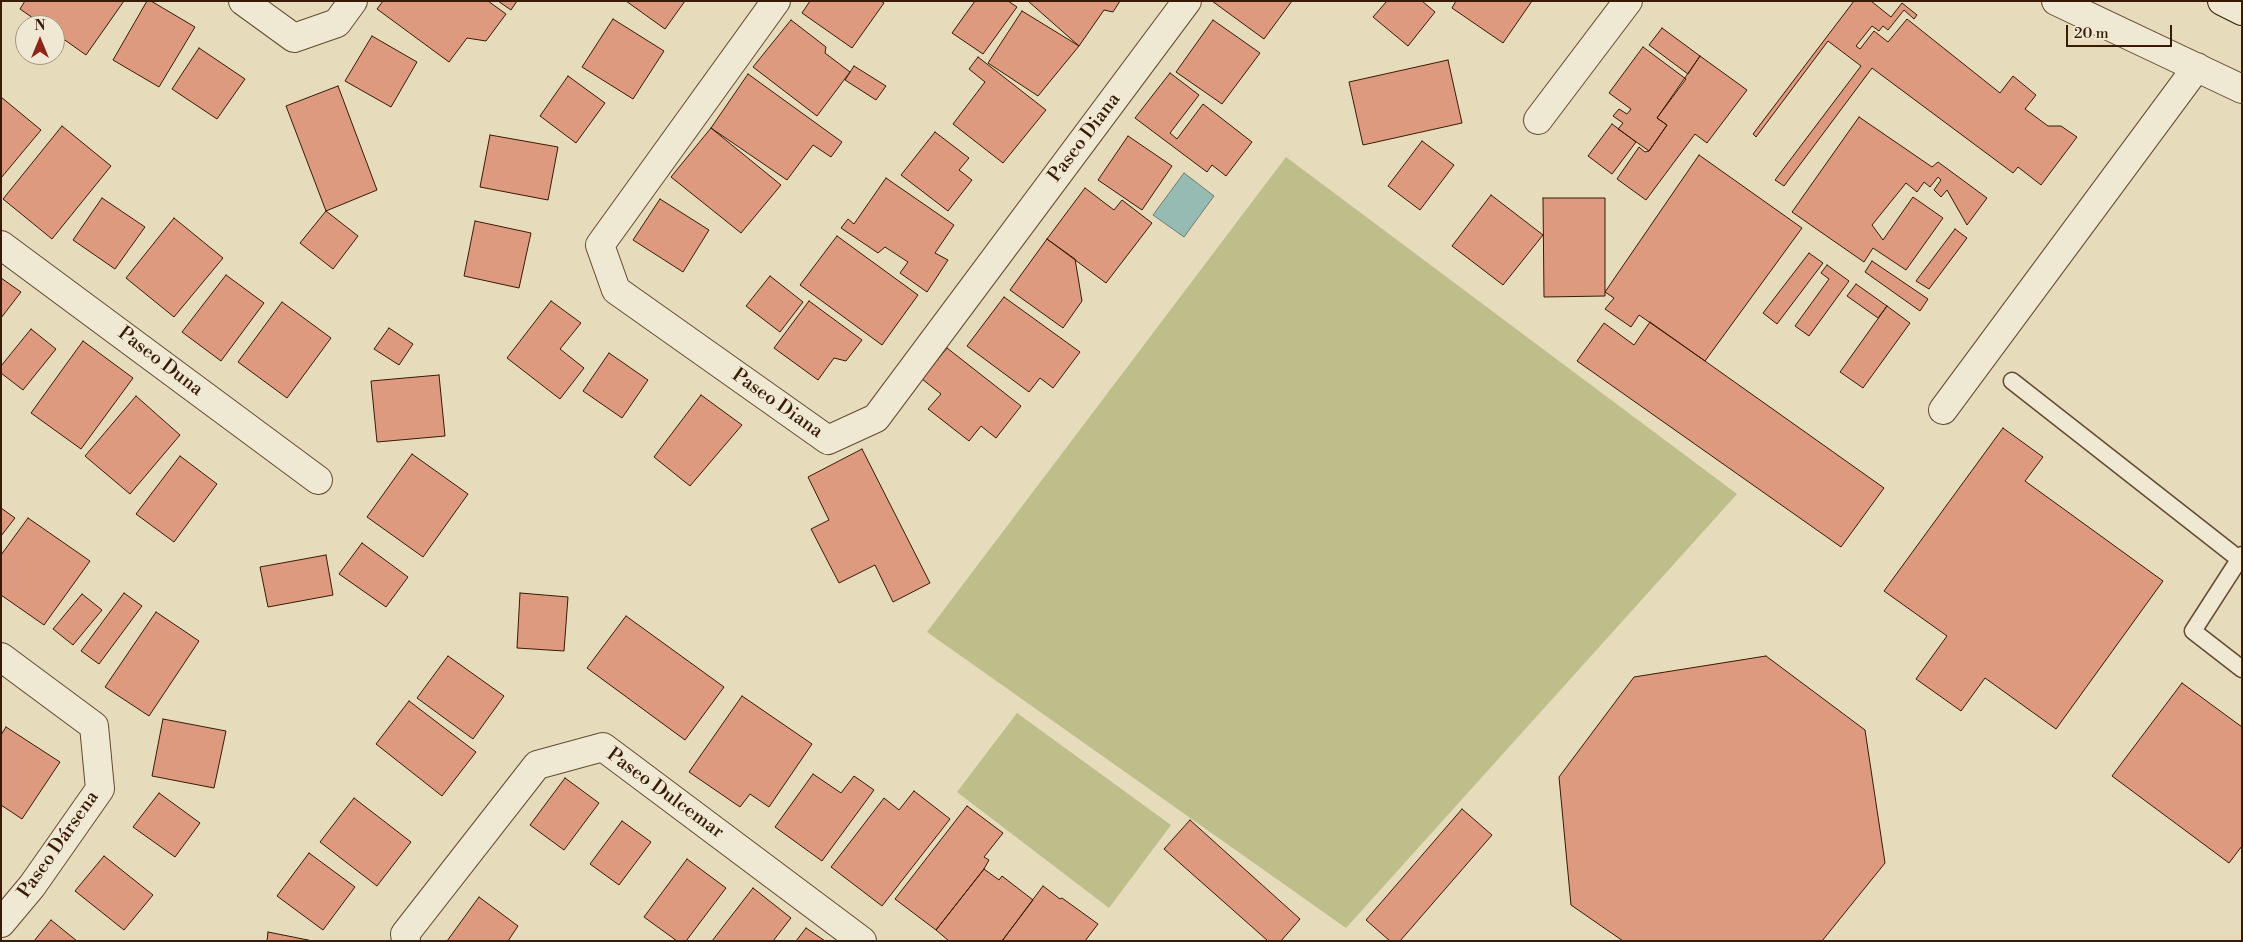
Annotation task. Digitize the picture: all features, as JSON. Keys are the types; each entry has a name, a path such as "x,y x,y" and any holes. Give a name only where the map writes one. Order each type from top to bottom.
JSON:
{"street":[{"path":"243,1 294,38 337,23 353,1"},
{"name":"Paseo Diana","path":"776,1 600,245 616,290 828,440 876,418 1187,1"},
{"path":"1538,120 1628,1"},
{"path":"2056,1 2242,90"},
{"path":"2222,1 2242,11"},
{"path":"1943,410 2197,67"},
{"name":"Paseo Duna","path":"1,245 318,480"},
{"name":"Paseo Dársena","path":"1,657 94,726 100,789 32,886 1,923"},
{"name":"Paseo Dulcemar","path":"406,941 405,934 537,765 603,747 862,941"}],"lane":[{"path":"2012,381 2240,557 2193,631 2242,669"}],"green space":[{"path":"1286,157 1737,494 1346,928 927,632"},
{"path":"1017,713 1171,825 1109,908 957,792"}],"water":[{"path":"1184,173 1214,196 1184,237 1153,215"}],"building":[{"path":"25,1 124,1 86,55 65,40 65,15 29,15 20,9"},
{"path":"147,1 151,1 195,27 159,87 113,60"},
{"path":"383,1 488,1 506,14 486,41 467,38 449,62 377,9"},
{"path":"498,1 517,1 511,10"},
{"path":"626,1 685,1 665,29"},
{"path":"810,1 881,1 884,3 852,48 802,13"},
{"path":"975,1 1008,1 1017,7 983,54 952,33"},
{"path":"1028,1 1120,1 1113,12 1104,10 1079,46"},
{"path":"1212,1 1292,1 1264,39"},
{"path":"1387,1 1422,1 1435,12 1408,46 1373,17"},
{"path":"1456,1 1532,1 1503,43 1452,8"},
{"path":"1854,1 1871,1 1891,17 1902,3 1917,15 1914,19 1904,10 1888,30 1883,26 1879,31 1872,26 1856,46 1860,49 1874,31 1888,42 1907,19 2000,93 2013,76 2036,95 2025,109 2048,126 2061,126 2077,137 2041,185 2018,167 2013,173 1872,68 1784,186 1775,180 1861,66 1828,41 1756,137 1753,134"},
{"path":"1022,11 1079,46 1038,96 988,63"},
{"path":"613,19 664,51 633,99 582,67"},
{"path":"791,20 826,47 825,53 850,72 817,116 753,67"},
{"path":"1213,20 1260,53 1222,104 1176,72"},
{"path":"1662,28 1700,56 1688,74 1649,45"},
{"path":"372,36 417,62 391,107 345,81"},
{"path":"1643,47 1686,79 1657,118 1667,125 1649,151 1618,129 1623,123 1613,116 1619,109 1627,114 1631,109 1609,93"},
{"path":"199,48 245,79 217,119 172,89"},
{"path":"1700,56 1747,90 1707,143 1695,134 1646,200 1617,179 1639,147 1645,152 1649,151 1667,125 1657,118"},
{"path":"978,57 1046,110 1003,163 953,124 985,82 969,69"},
{"path":"1448,60 1462,123 1363,145 1349,82"},
{"path":"854,66 886,86 876,100 845,80"},
{"path":"1170,73 1199,95 1170,133 1177,139 1203,104 1252,142 1226,176 1212,165 1207,172 1135,118"},
{"path":"748,74 842,142 831,157 813,145 787,180 711,128"},
{"path":"568,76 605,103 576,143 540,116"},
{"path":"338,86 377,190 326,211 286,106"},
{"path":"1,97 41,130 1,178"},
{"path":"1859,117 1932,167 1938,162 1987,198 1967,225 1947,190 1941,197 1934,190 1941,180 1938,177 1930,187 1924,182 1917,192 1906,183 1872,225 1883,240 1913,197 1943,218 1906,270 1873,248 1864,262 1792,212"},
{"path":"1612,124 1636,142 1612,174 1588,156"},
{"path":"62,126 111,166 52,239 3,199"},
{"path":"711,128 781,185 741,233 671,177"},
{"path":"935,132 969,158 959,170 972,180 948,211 901,175"},
{"path":"490,135 558,147 548,200 480,187"},
{"path":"1128,136 1172,166 1142,210 1098,180"},
{"path":"1422,141 1454,165 1420,210 1388,186"},
{"path":"1699,155 1802,228 1705,361 1639,315 1631,327 1605,309 1614,298 1605,292"},
{"path":"886,178 954,225 935,253 948,260 927,292 900,273 908,262 885,247 878,253 841,228 848,219 854,224"},
{"path":"1085,188 1114,210 1122,200 1152,223 1106,283 1047,239"},
{"path":"1491,195 1543,235 1503,285 1452,246"},
{"path":"102,198 145,227 115,269 73,240"},
{"path":"1543,198 1605,198 1605,296 1544,297"},
{"path":"660,199 709,230 683,272 633,240"},
{"path":"326,211 358,236 333,269 300,243"},
{"path":"174,218 223,258 174,317 126,278"},
{"path":"475,221 531,233 519,288 464,276"},
{"path":"1955,229 1967,238 1929,289 1916,281"},
{"path":"837,236 918,295 882,345 800,285"},
{"path":"1047,239 1075,259 1082,301 1063,328 1010,290"},
{"path":"1809,253 1823,263 1777,324 1763,313"},
{"path":"1872,261 1928,299 1920,311 1865,272"},
{"path":"1827,265 1849,281 1809,336 1795,326 1829,279 1821,273"},
{"path":"226,275 264,303 221,361 182,332"},
{"path":"770,276 803,302 780,332 746,306"},
{"path":"1,278 21,292 1,318"},
{"path":"1856,284 1887,306 1878,318 1847,296"},
{"path":"1004,297 1080,352 1053,388 1040,378 1029,392 967,346"},
{"path":"551,301 581,323 560,349 584,368 560,399 507,358"},
{"path":"809,301 862,340 846,361 834,358 818,380 774,348"},
{"path":"282,302 331,338 287,398 238,362"},
{"path":"1887,306 1910,323 1863,388 1840,372"},
{"path":"1650,322 1884,488 1841,547 1577,361 1604,323 1634,345"},
{"path":"389,328 413,344 399,365 374,349"},
{"path":"31,329 56,349 23,390 1,373 1,366"},
{"path":"83,341 133,378 81,449 31,413"},
{"path":"947,348 1021,406 996,438 981,426 969,441 928,409 941,394 922,379"},
{"path":"609,353 648,380 622,418 583,391"},
{"path":"439,375 445,436 377,442 371,381"},
{"path":"701,395 742,425 690,486 654,457"},
{"path":"136,396 180,435 130,494 85,456"},
{"path":"2003,428 2043,457 2025,481 2163,581 2056,729 1985,678 1961,711 1916,679 1947,636 1884,591"},
{"path":"862,449 930,583 893,602 875,565 839,583 811,529 829,520 808,477"},
{"path":"412,454 468,494 423,557 367,517"},
{"path":"180,456 217,484 174,542 136,514"},
{"path":"1,508 15,518 1,536"},
{"path":"28,518 90,561 44,625 1,595 1,555"},
{"path":"362,543 408,577 386,607 339,574"},
{"path":"326,555 333,595 268,607 260,567"},
{"path":"124,593 142,606 99,664 81,651"},
{"path":"520,593 568,597 564,651 517,648"},
{"path":"82,594 102,610 73,645 53,629"},
{"path":"156,612 199,641 149,716 105,687"},
{"path":"626,616 724,687 685,740 587,668"},
{"path":"448,656 504,696 473,739 417,698"},
{"path":"1766,656 1865,730 1885,863 1822,941 1623,941 1571,905 1559,777 1634,677"},
{"path":"2182,683 2242,727 2242,846 2229,863 2112,776"},
{"path":"742,696 812,744 769,807 750,794 740,807 689,772"},
{"path":"409,701 476,752 442,796 376,744"},
{"path":"163,719 226,731 214,788 152,776"},
{"path":"6,727 60,762 22,819 1,805 1,735"},
{"path":"813,774 841,793 854,776 874,790 822,861 775,827"},
{"path":"565,778 599,803 564,850 530,825"},
{"path":"914,791 950,819 882,906 831,867 884,798 899,810"},
{"path":"159,793 200,823 175,857 133,827"},
{"path":"354,798 411,842 377,886 320,842"},
{"path":"967,806 1003,833 984,857 989,860 984,869 936,930 895,899"},
{"path":"1462,809 1492,835 1400,941 1390,941 1366,920"},
{"path":"1190,820 1300,919 1281,941 1268,941 1164,849"},
{"path":"622,821 651,842 619,885 590,864"},
{"path":"309,853 355,887 323,930 277,896"},
{"path":"104,856 153,895 124,930 75,891"},
{"path":"687,859 726,888 686,941 677,941 644,917"},
{"path":"984,869 999,880 1002,876 1033,900 1002,941 949,941 936,930"},
{"path":"1043,886 1098,924 1085,941 1002,941"},
{"path":"753,888 791,918 773,941 712,941"},
{"path":"479,897 518,926 508,941 447,941"},
{"path":"51,920 77,941 34,941"},
{"path":"806,928 825,941 796,941"},
{"path":"268,932 313,941 267,941"}]}
